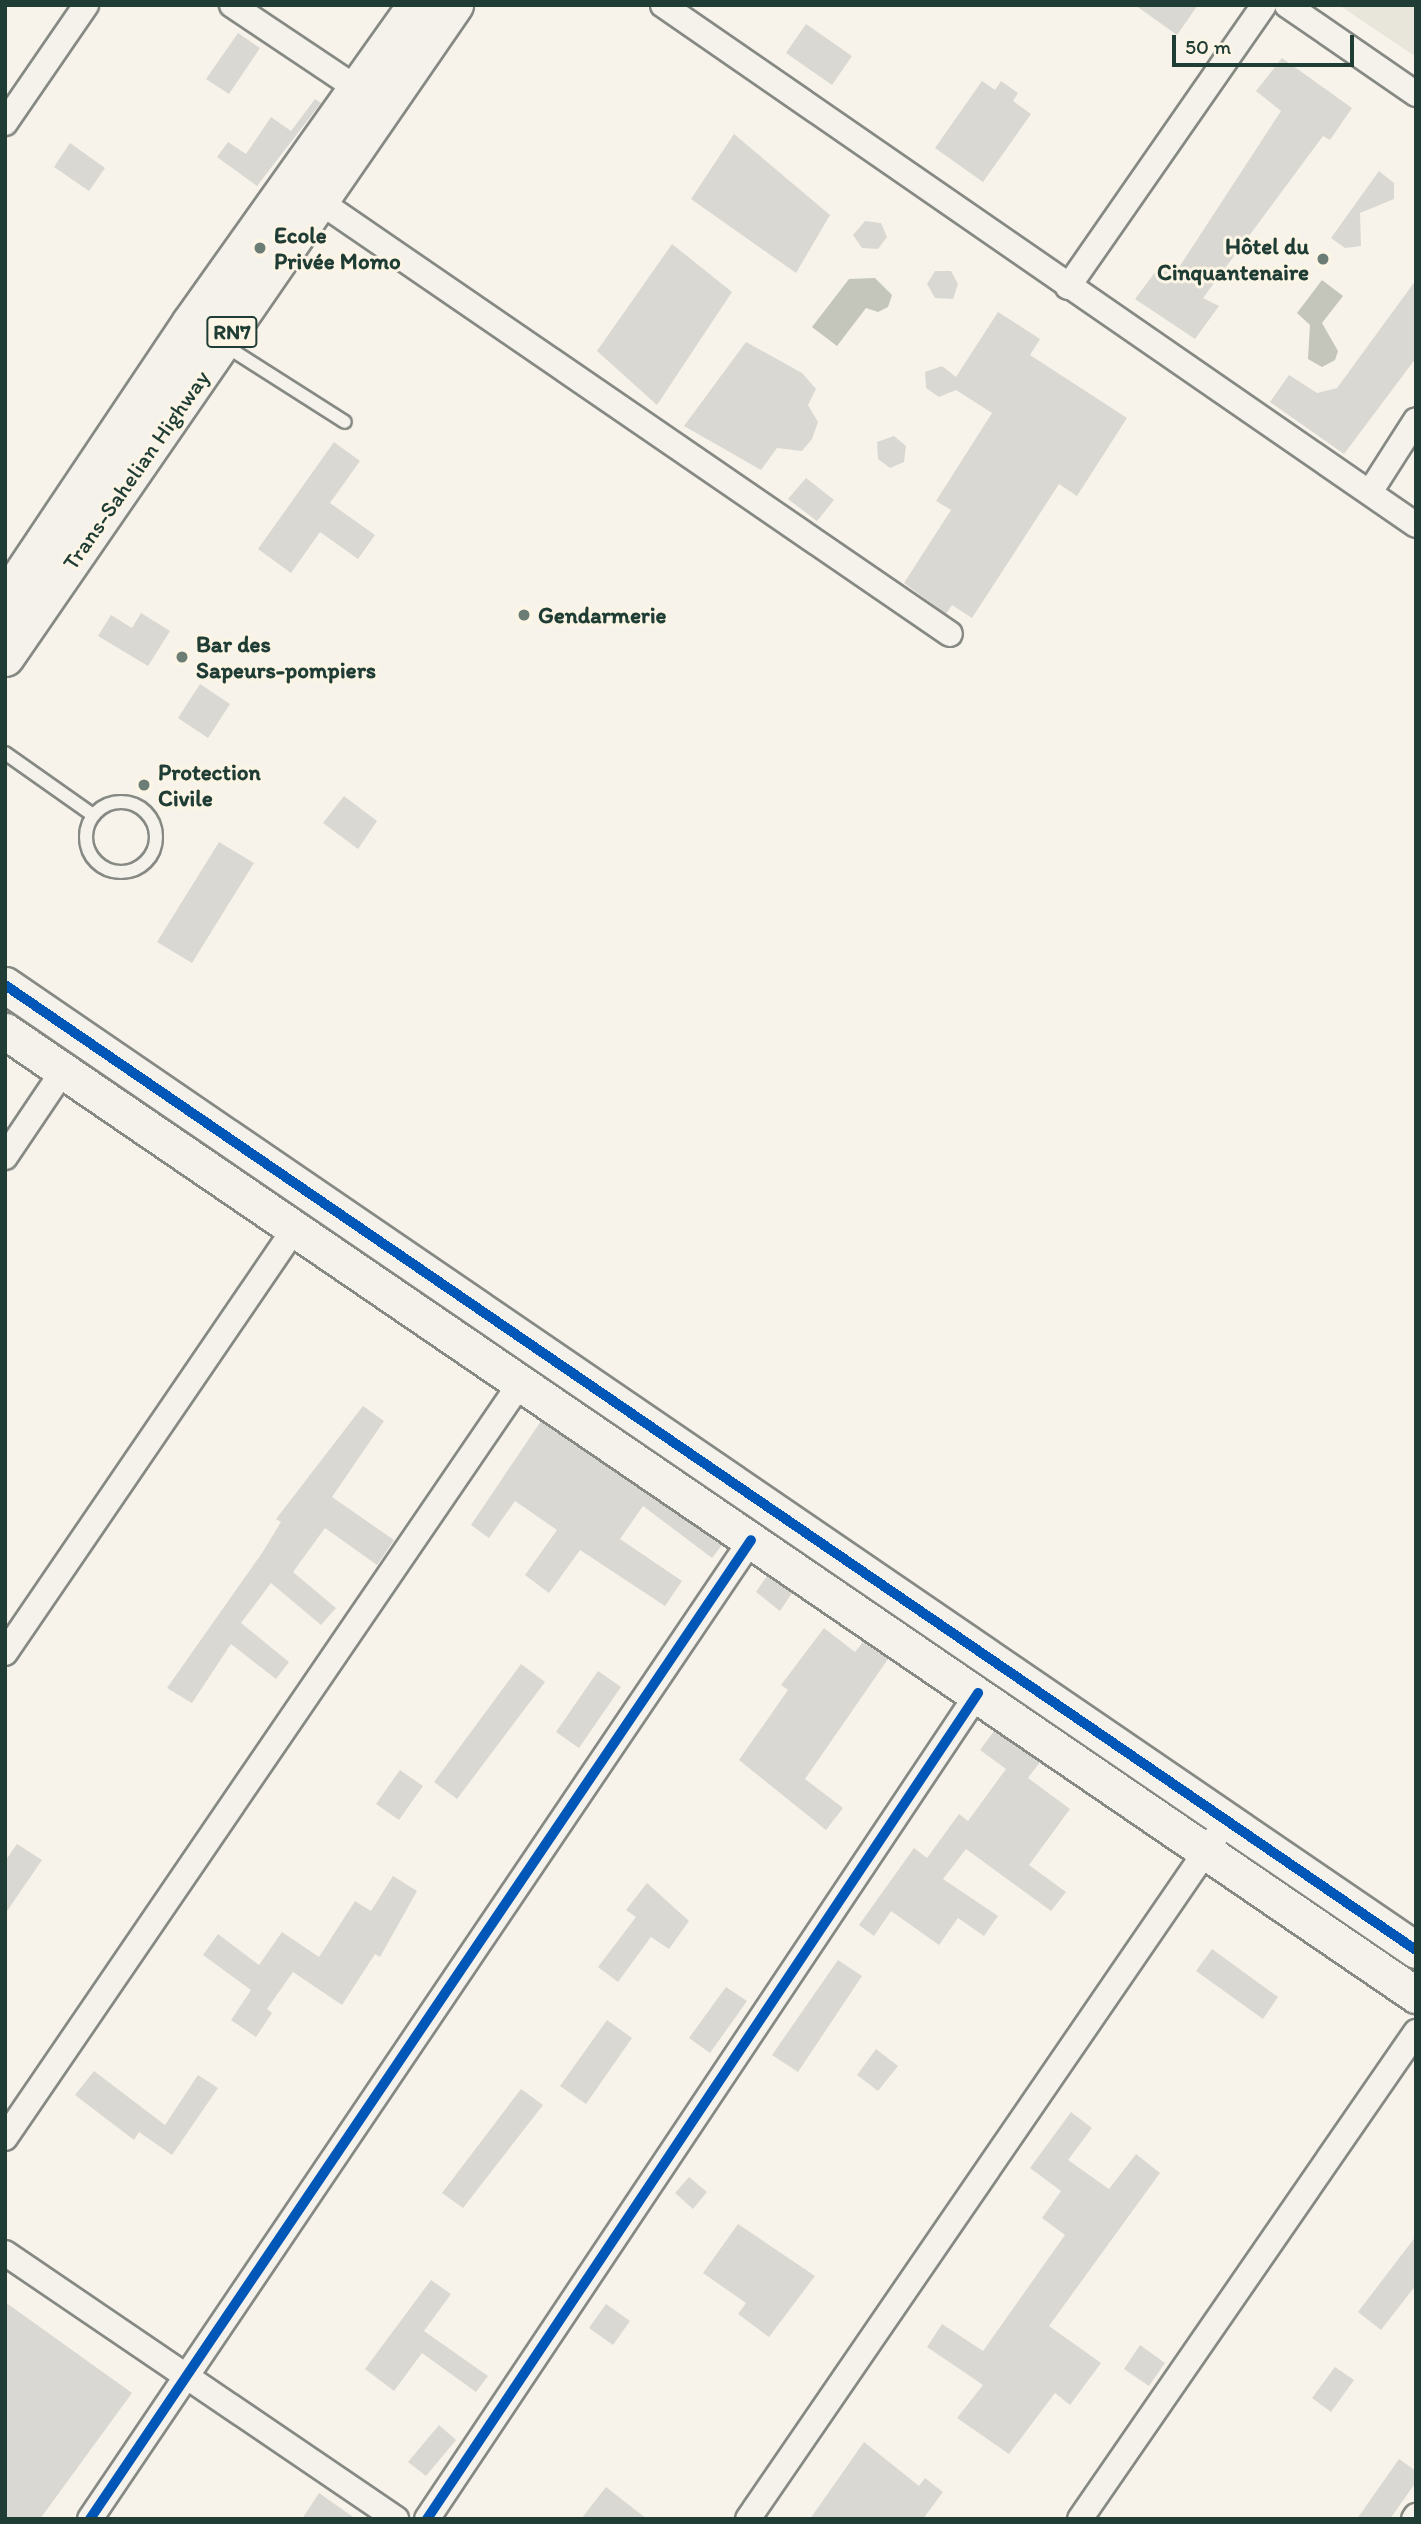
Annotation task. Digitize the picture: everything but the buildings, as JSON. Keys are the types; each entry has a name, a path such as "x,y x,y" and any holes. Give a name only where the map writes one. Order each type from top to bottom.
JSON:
{"highway":[{"name":"Trans-Sahelian Highway","path":"5,657 359,90 418,5"},
{"name":"Trans-Sahelian Highway","path":"5,602 207,334 319,201 454,5"}],"street":[{"path":"5,123 86,5"},
{"path":"232,5 359,90"},
{"path":"663,5 1416,525"},
{"path":"1068,287 1264,5"},
{"path":"1287,5 1416,94"},
{"path":"319,201 950,634"},
{"path":"1370,492 1416,420"},
{"path":"5,985 1416,1950"},
{"path":"5,1031 978,1693 1205,1853 1416,1995"},
{"path":"5,1157 63,1071"},
{"path":"5,1653 295,1228"},
{"path":"5,2138 521,1382"},
{"path":"90,2519 751,1540"},
{"path":"427,2519 978,1693"},
{"path":"747,2519 1227,1821"},
{"path":"1080,2519 1416,2032"},
{"path":"5,2253 396,2519"}],"lane":[{"path":"207,334 345,422"},
{"path":"5,753 93,815"},
{"path":"126,802 147,813 156,835 149,858 132,870 100,864 86,836 93,815 126,802"}],"shaded area":[{"path":"1339,5 1416,5 1416,57"},
{"path":"875,278 892,295 888,307 878,312 866,308 837,346 812,327 849,279"},
{"path":"1322,280 1343,296 1322,323 1338,351 1335,360 1322,367 1308,359 1310,325 1297,313"}],"cycle path":[{"path":"5,985 1416,1950"},
{"path":"90,2519 751,1540"},
{"path":"427,2519 978,1693"}],"place":[{"name":"Ecole Privée Momo","path":"260,248"},
{"name":"Hôtel du Cinquantenaire","path":"1323,259"},
{"name":"Gendarmerie","path":"524,615"},
{"name":"Bar des Sapeurs-pompiers","path":"182,657"},
{"name":"Protection Civile","path":"144,785"}]}
